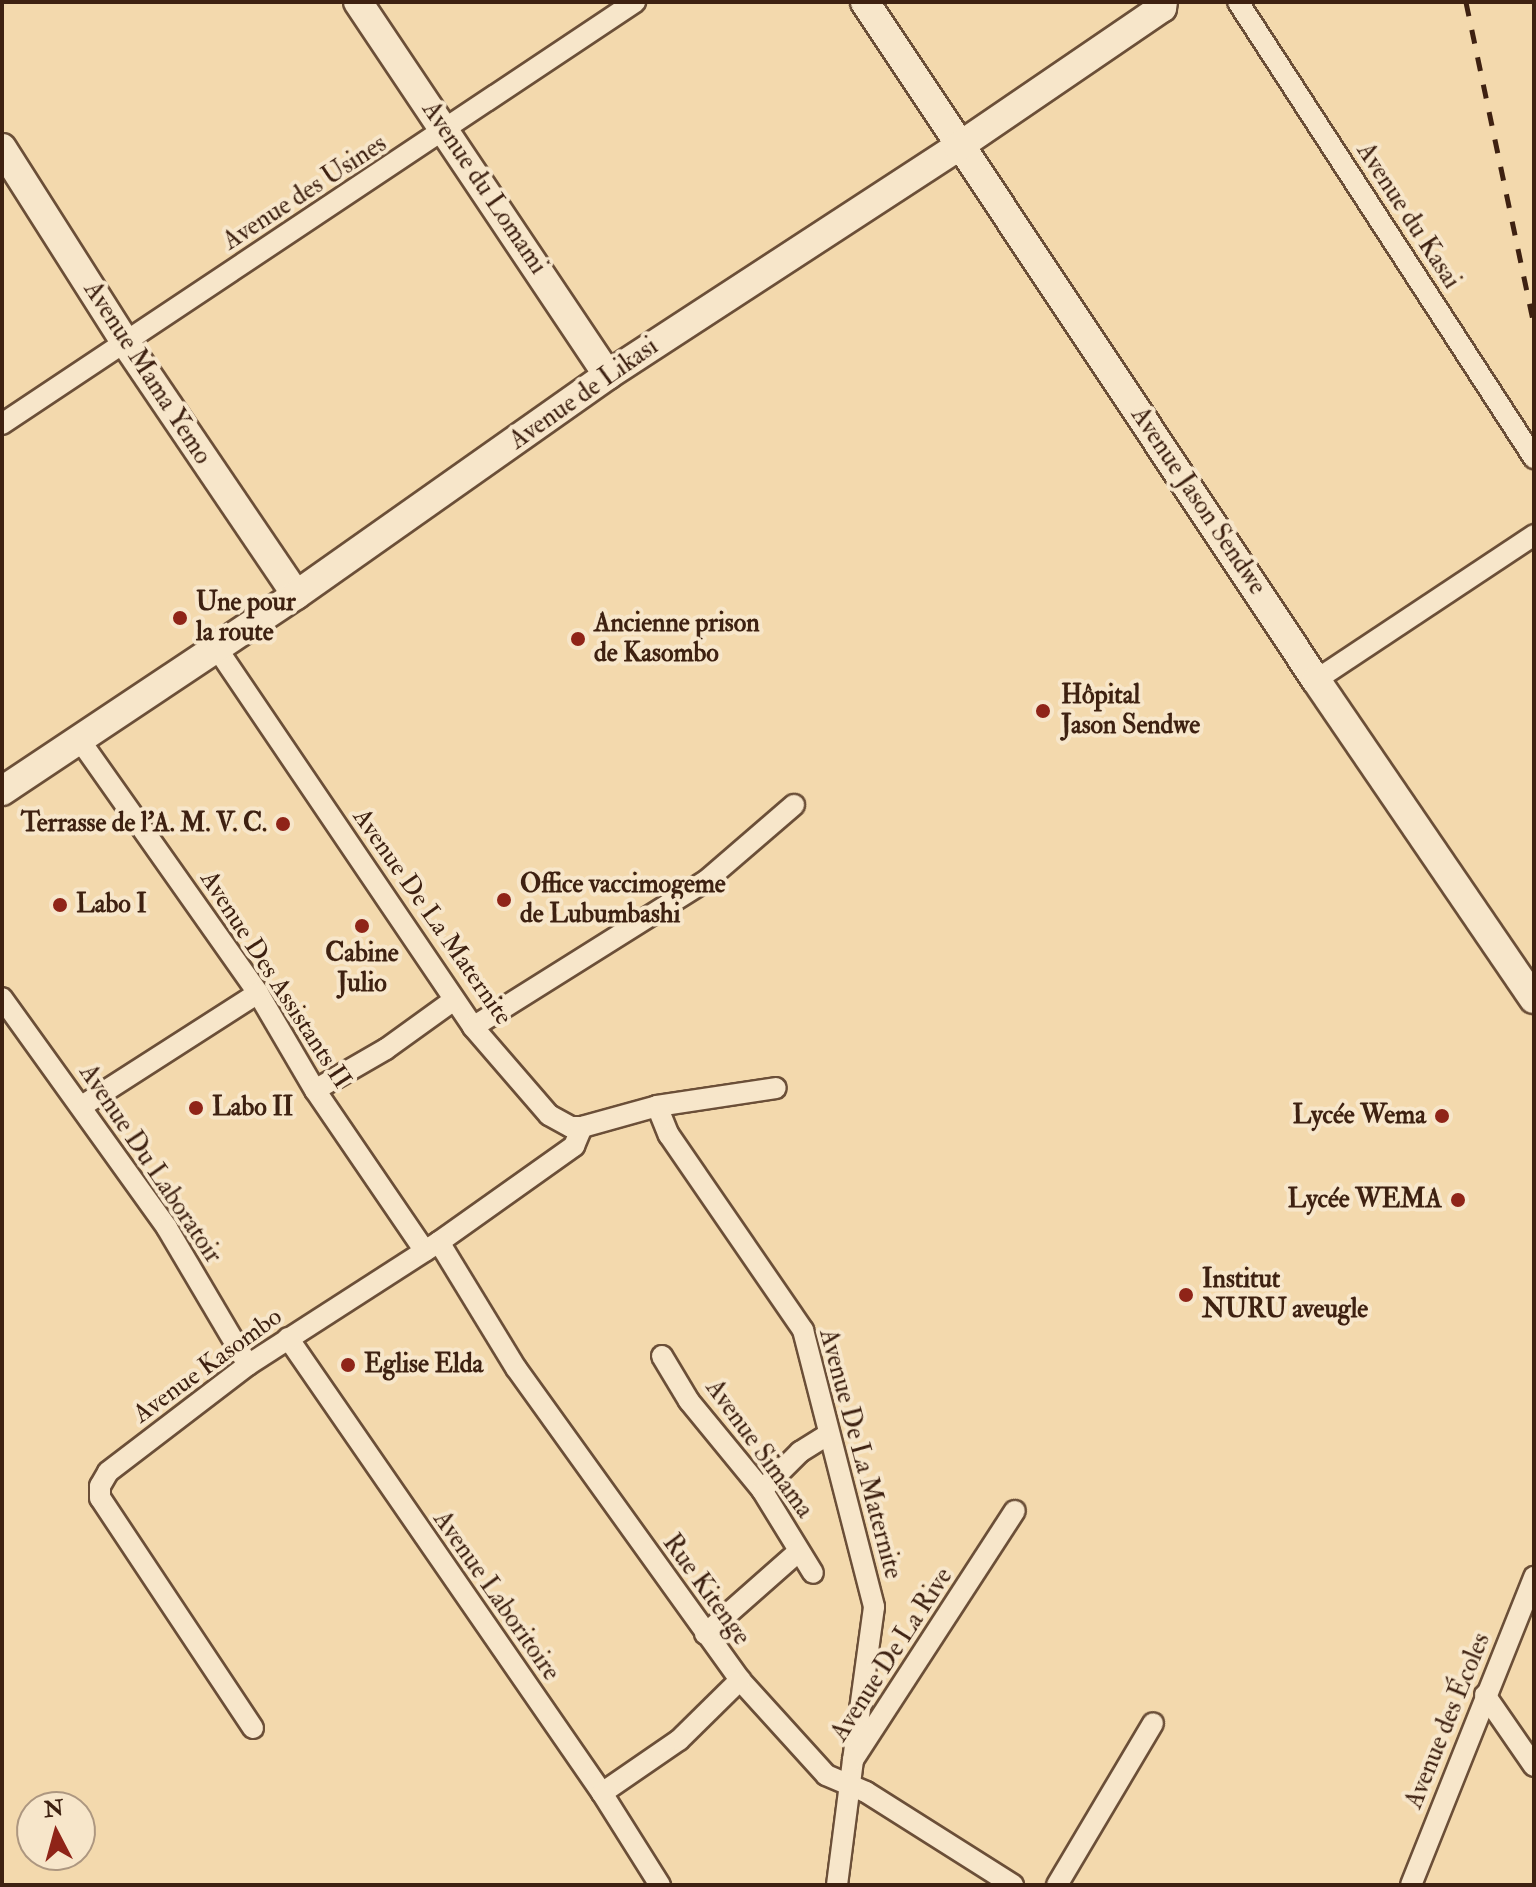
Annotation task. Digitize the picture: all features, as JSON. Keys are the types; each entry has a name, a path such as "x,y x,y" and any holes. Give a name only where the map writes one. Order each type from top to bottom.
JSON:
{"main road":[{"name":"Avenue du Lomami","path":"358,2 608,375"},
{"name":"Avenue Jason Sendwe","path":"865,2 958,147 1534,999"},
{"name":"Avenue de Likasi","path":"2,791 296,595 608,375 958,147 1165,4"},
{"name":"Avenue Mama Yemo","path":"2,148 125,342 296,595"}],"street":[{"name":"Avenue des Usines","path":"2,424 447,131 635,2"},
{"name":"Avenue du Kasai","path":"1238,2 1534,458"},
{"path":"1316,680 1534,535"},
{"name":"Avenue De La Maternite","path":"216,647 473,1027 549,1115 571,1127 582,1127"},
{"name":"Avenue Des Assistants II","path":"79,739 258,993 315,1090 432,1247"},
{"path":"473,1027 707,880 794,805"},
{"path":"82,1106 258,993"},
{"name":"Avenue Du Laboratoir","path":"2,998 167,1228 248,1365"},
{"path":"315,1090 386,1049 454,1000"},
{"path":"582,1127 657,1106 776,1088"},
{"name":"Avenue De La Maternite","path":"657,1106 669,1135 803,1330 874,1607 853,1760"},
{"name":"Avenue Kasombo","path":"253,1728 100,1498 100,1486 108,1472 248,1365 432,1247 574,1146 582,1127"},
{"name":"Rue Kitenge","path":"432,1247 705,1634 740,1680 826,1775 866,1792 1013,1885"},
{"name":"Avenue Laboritoire","path":"288,1338 602,1793 660,1885"},
{"name":"Avenue Simama","path":"662,1356 689,1401 762,1490 813,1573"},
{"path":"762,1490 800,1452 829,1434"},
{"name":"Avenue De La Rive","path":"837,1885 853,1760 1015,1511"},
{"path":"705,1634 799,1551"},
{"name":"Avenue des Écoles","path":"1411,1885 1534,1577"},
{"path":"602,1793 679,1740 740,1680"},
{"path":"1485,1695 1534,1766"},
{"path":"1057,1885 1153,1723"}],"railway":[{"path":"1466,2 1534,324"}],"place":[{"name":"Une pour la route","path":"180,618"},
{"name":"Ancienne prison de Kasombo","path":"578,639"},
{"name":"Hôpital Jason Sendwe","path":"1043,711"},
{"name":"Terrasse de l'A. M. V. C.","path":"283,824"},
{"name":"Office vaccimogeme de Lubumbashi","path":"504,900"},
{"name":"Labo I","path":"60,905"},
{"name":"Cabine Julio","path":"362,926"},
{"name":"Labo II","path":"196,1108"},
{"name":"Lycée Wema","path":"1442,1116"},
{"name":"Lycée WEMA","path":"1458,1200"},
{"name":"Institut NURU aveugle","path":"1186,1295"},
{"name":"Eglise Elda","path":"348,1365"}]}
